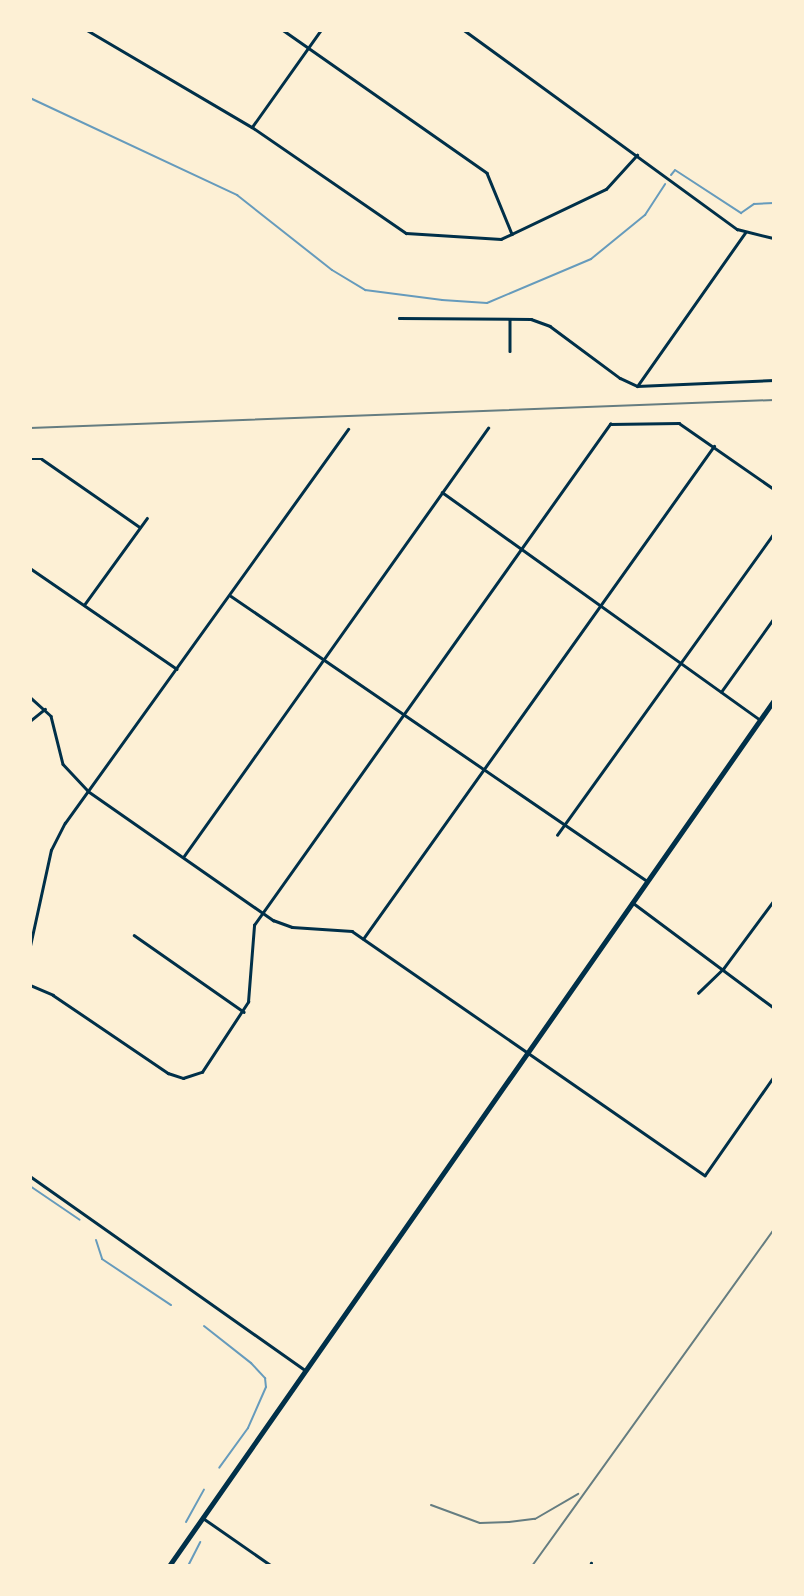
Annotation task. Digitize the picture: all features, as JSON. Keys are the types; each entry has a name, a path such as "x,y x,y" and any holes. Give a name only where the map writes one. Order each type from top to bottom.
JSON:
{"main road":[{"path":"169,1566 774,700"}],"street":[{"path":"87,30 252,127 398,230 489,242 512,234 606,189 637,155"},
{"path":"283,30 486,173 512,234"},
{"path":"252,127 321,30"},
{"path":"464,30 745,233 774,238"},
{"path":"637,386 745,233"},
{"path":"399,318 531,319 550,326 620,379 637,386 774,380"},
{"path":"510,320 510,351"},
{"path":"30,985 53,995 154,1064 183,1078 202,1072 244,1012 251,993 251,933 263,911 519,547 613,422 671,422 714,446 774,489"},
{"path":"184,857 488,428"},
{"path":"30,946 51,850 88,791 231,596 348,429"},
{"path":"363,939 714,446"},
{"path":"30,459 42,459 140,527"},
{"path":"442,492 760,720"},
{"path":"85,605 147,518"},
{"path":"558,835 774,533"},
{"path":"30,568 177,669"},
{"path":"231,596 647,881"},
{"path":"721,692 774,618"},
{"path":"30,697 45,709 58,733 63,764 88,791 263,911 292,927 346,928 705,1175 774,1076"},
{"path":"30,721 45,709"},
{"path":"698,993 723,969 774,900"},
{"path":"632,902 774,1008"},
{"path":"134,935 244,1012"},
{"path":"30,1176 306,1371"},
{"path":"203,1518 272,1566"}],"waterway":[{"path":"30,98 237,195 332,270 365,290 487,303 591,259 645,215 665,184"},
{"path":"671,175 675,170 741,213 754,204 774,203"},
{"path":"30,1186 80,1220"},
{"path":"96,1240 102,1259 171,1305"},
{"path":"204,1326 251,1363 265,1378 266,1387 248,1428 219,1468"},
{"path":"186,1522 204,1490"},
{"path":"188,1566 200,1542"}],"railway":[{"path":"30,428 774,400"},
{"path":"532,1566 774,1229"},
{"path":"431,1505 480,1523 509,1522 535,1519 578,1494"}]}
